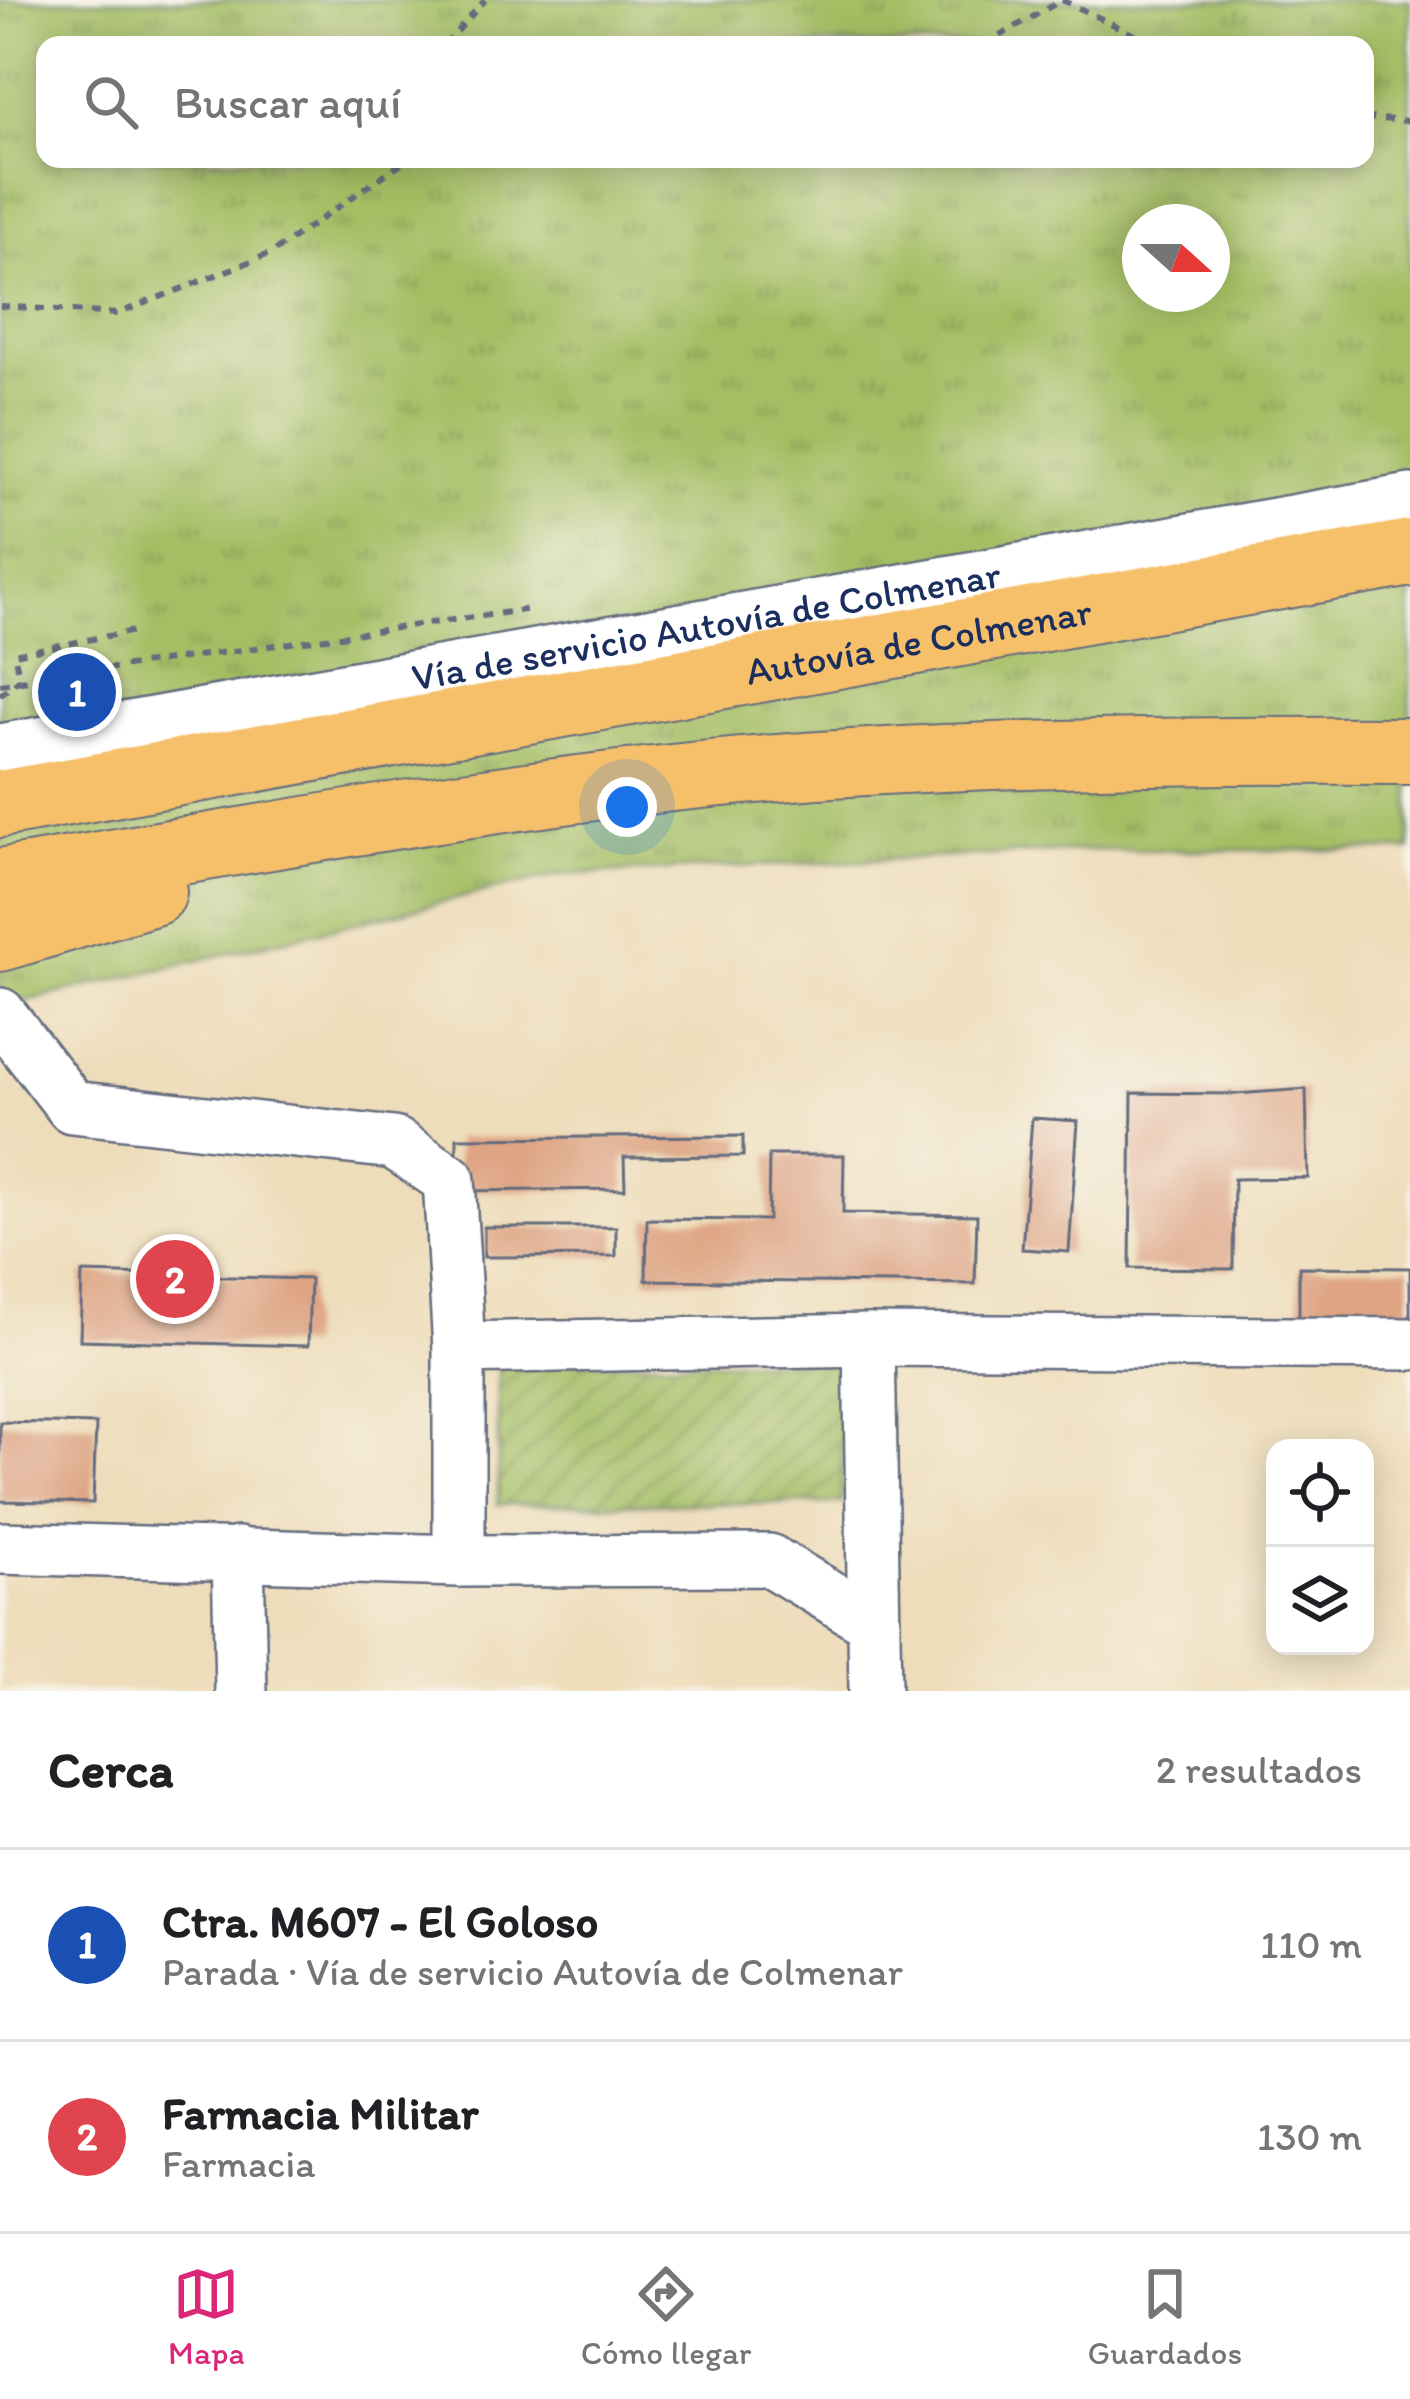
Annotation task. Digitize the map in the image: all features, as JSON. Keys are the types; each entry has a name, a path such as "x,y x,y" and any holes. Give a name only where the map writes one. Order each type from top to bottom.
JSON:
{"highway":[{"name":"Autovía de Colmenar","path":"0,804 1410,553"},
{"path":"12,916 361,821 574,790 788,767 940,758 1392,754"}],"street":[{"name":"Vía de servicio Autovía de Colmenar","path":"0,747 1410,500"},
{"path":"12,916 1,1014 72,1107 394,1143 449,1180 459,1348 459,1561"},
{"path":"459,1348 869,1340 1410,1344"},
{"path":"869,1340 875,1691"},
{"path":"0,1548 459,1561 769,1560 874,1623"},
{"path":"238,1553 241,1691"}],"path":[{"path":"453,36 485,0"},
{"path":"1000,36 1062,0 1137,36"},
{"path":"1374,119 1410,121"},
{"path":"0,306 117,314 272,253 394,168"},
{"path":"0,695 20,680 14,654 134,631"}],"green space":[{"path":"0,0 1410,0 1410,850 1093,850 557,875 0,1007"},
{"path":"842,1361 842,1503 498,1504 498,1362"}],"building":[{"path":"1306,1089 1308,1178 1234,1179 1233,1269 1130,1268 1132,1093"},
{"path":"1032,1118 1078,1121 1069,1252 1022,1249"},
{"path":"743,1136 743,1156 624,1157 625,1189 457,1191 457,1138"},
{"path":"769,1155 844,1155 843,1213 977,1215 975,1284 646,1280 647,1219 768,1220"},
{"path":"484,1227 616,1227 616,1256 484,1257"},
{"path":"1299,1267 1410,1268 1410,1327 1299,1326"},
{"path":"82,1273 310,1279 308,1346 80,1340"},
{"path":"0,1422 96,1424 93,1503 0,1501"}],"place":[{"name":"Ctra. M607 - El Goloso","path":"77,692"},
{"name":"Farmacia Militar","path":"175,1279"}]}
